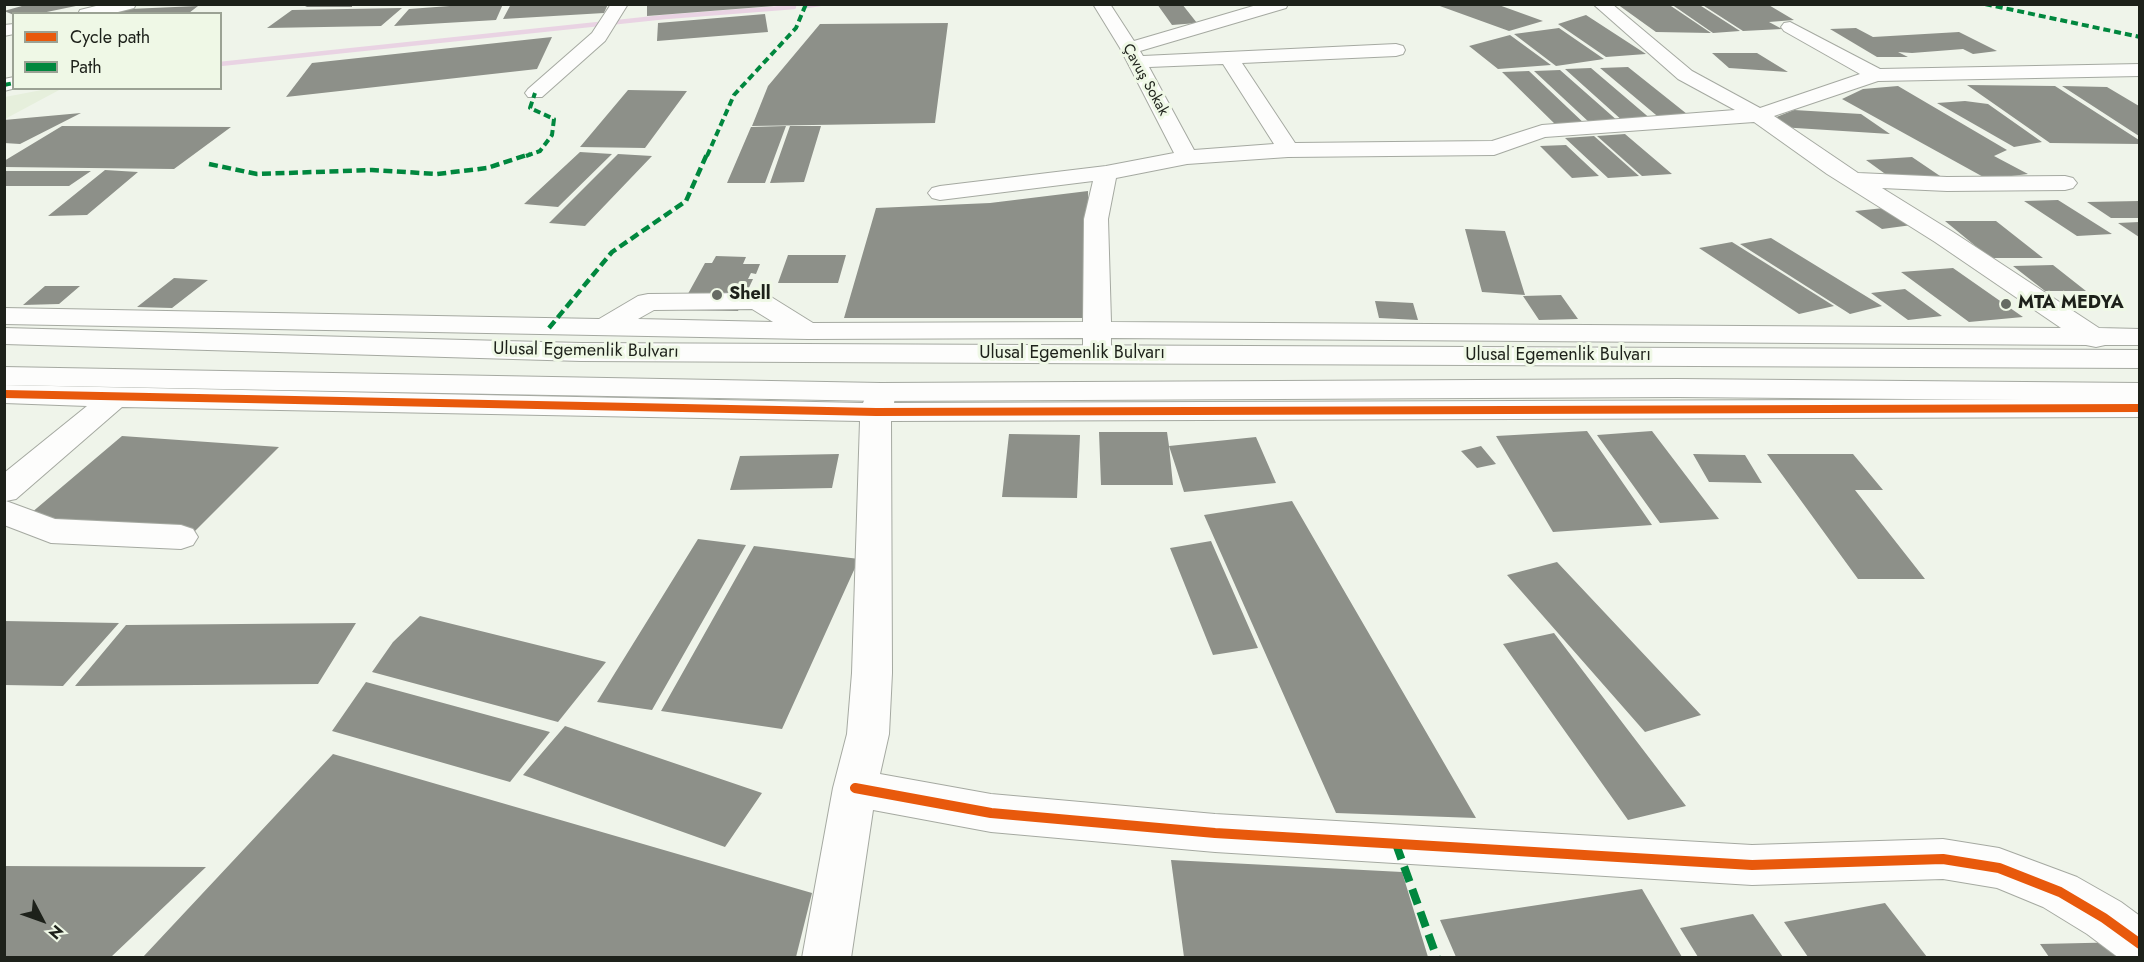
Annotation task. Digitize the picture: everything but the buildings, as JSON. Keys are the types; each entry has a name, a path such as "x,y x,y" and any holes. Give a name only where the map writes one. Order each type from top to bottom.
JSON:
{"main road":[{"path":"94,12 128,4"},
{"name":"Çavuş Sokak","path":"1101,4 1132,55 1187,157"},
{"path":"1132,55 1280,4"},
{"path":"1601,4 1685,75 1758,115 1853,180 1944,237 2093,336 2136,356"},
{"path":"535,93 599,37 619,6"},
{"path":"1790,27 1876,75"},
{"path":"1132,55 1229,58 1396,50"},
{"path":"1229,58 1288,150"},
{"path":"940,193 1106,173 1187,157 1288,150 1494,148 1542,131 1758,115 1876,75 2139,70"},
{"path":"1106,173 1096,219 1097,342 2093,336"},
{"path":"1853,180 1947,184 2065,183"},
{"path":"4,316 603,328 804,343"},
{"path":"581,352 603,328"},
{"name":"Ulusal Egemenlik Bulvarı","path":"4,336 581,352 804,343 1097,342 2136,356"},
{"name":"Ulusal Egemenlik Bulvarı","path":"4,376 878,402 1677,388 2139,392"},
{"path":"4,394 115,398 2139,408"},
{"path":"4,491 115,398"},
{"path":"826,957 855,788 868,734 872,674 878,402"},
{"path":"4,512 51,531 181,537"},
{"path":"855,788 991,813 1226,833 1752,865 1944,859 1999,868 2060,892 2104,918 2139,944"}],"shaded area":[{"path":"42,90 59,90 5,119 5,97"}],"waterway":[{"path":"806,6 820,4"},
{"path":"222,64 665,17 794,7"}],"marked path":[{"path":"549,328 612,252 686,201 734,95 796,28 806,4"},
{"path":"1985,4 2140,37"},
{"path":"4,85 12,83"},
{"path":"209,164 257,174 372,170 437,174 487,168 540,151 552,135 554,119 530,108 535,93"},
{"path":"1396,844 1437,958"}],"cycle path":[{"path":"4,394 876,412 2140,408"},
{"path":"855,788 991,813 1215,833 1752,865 1943,859 1999,868 2060,892 2104,918 2140,944"}],"place":[{"name":"Shell","path":"717,295"},
{"name":"MTA MEDYA","path":"2006,304"}]}
